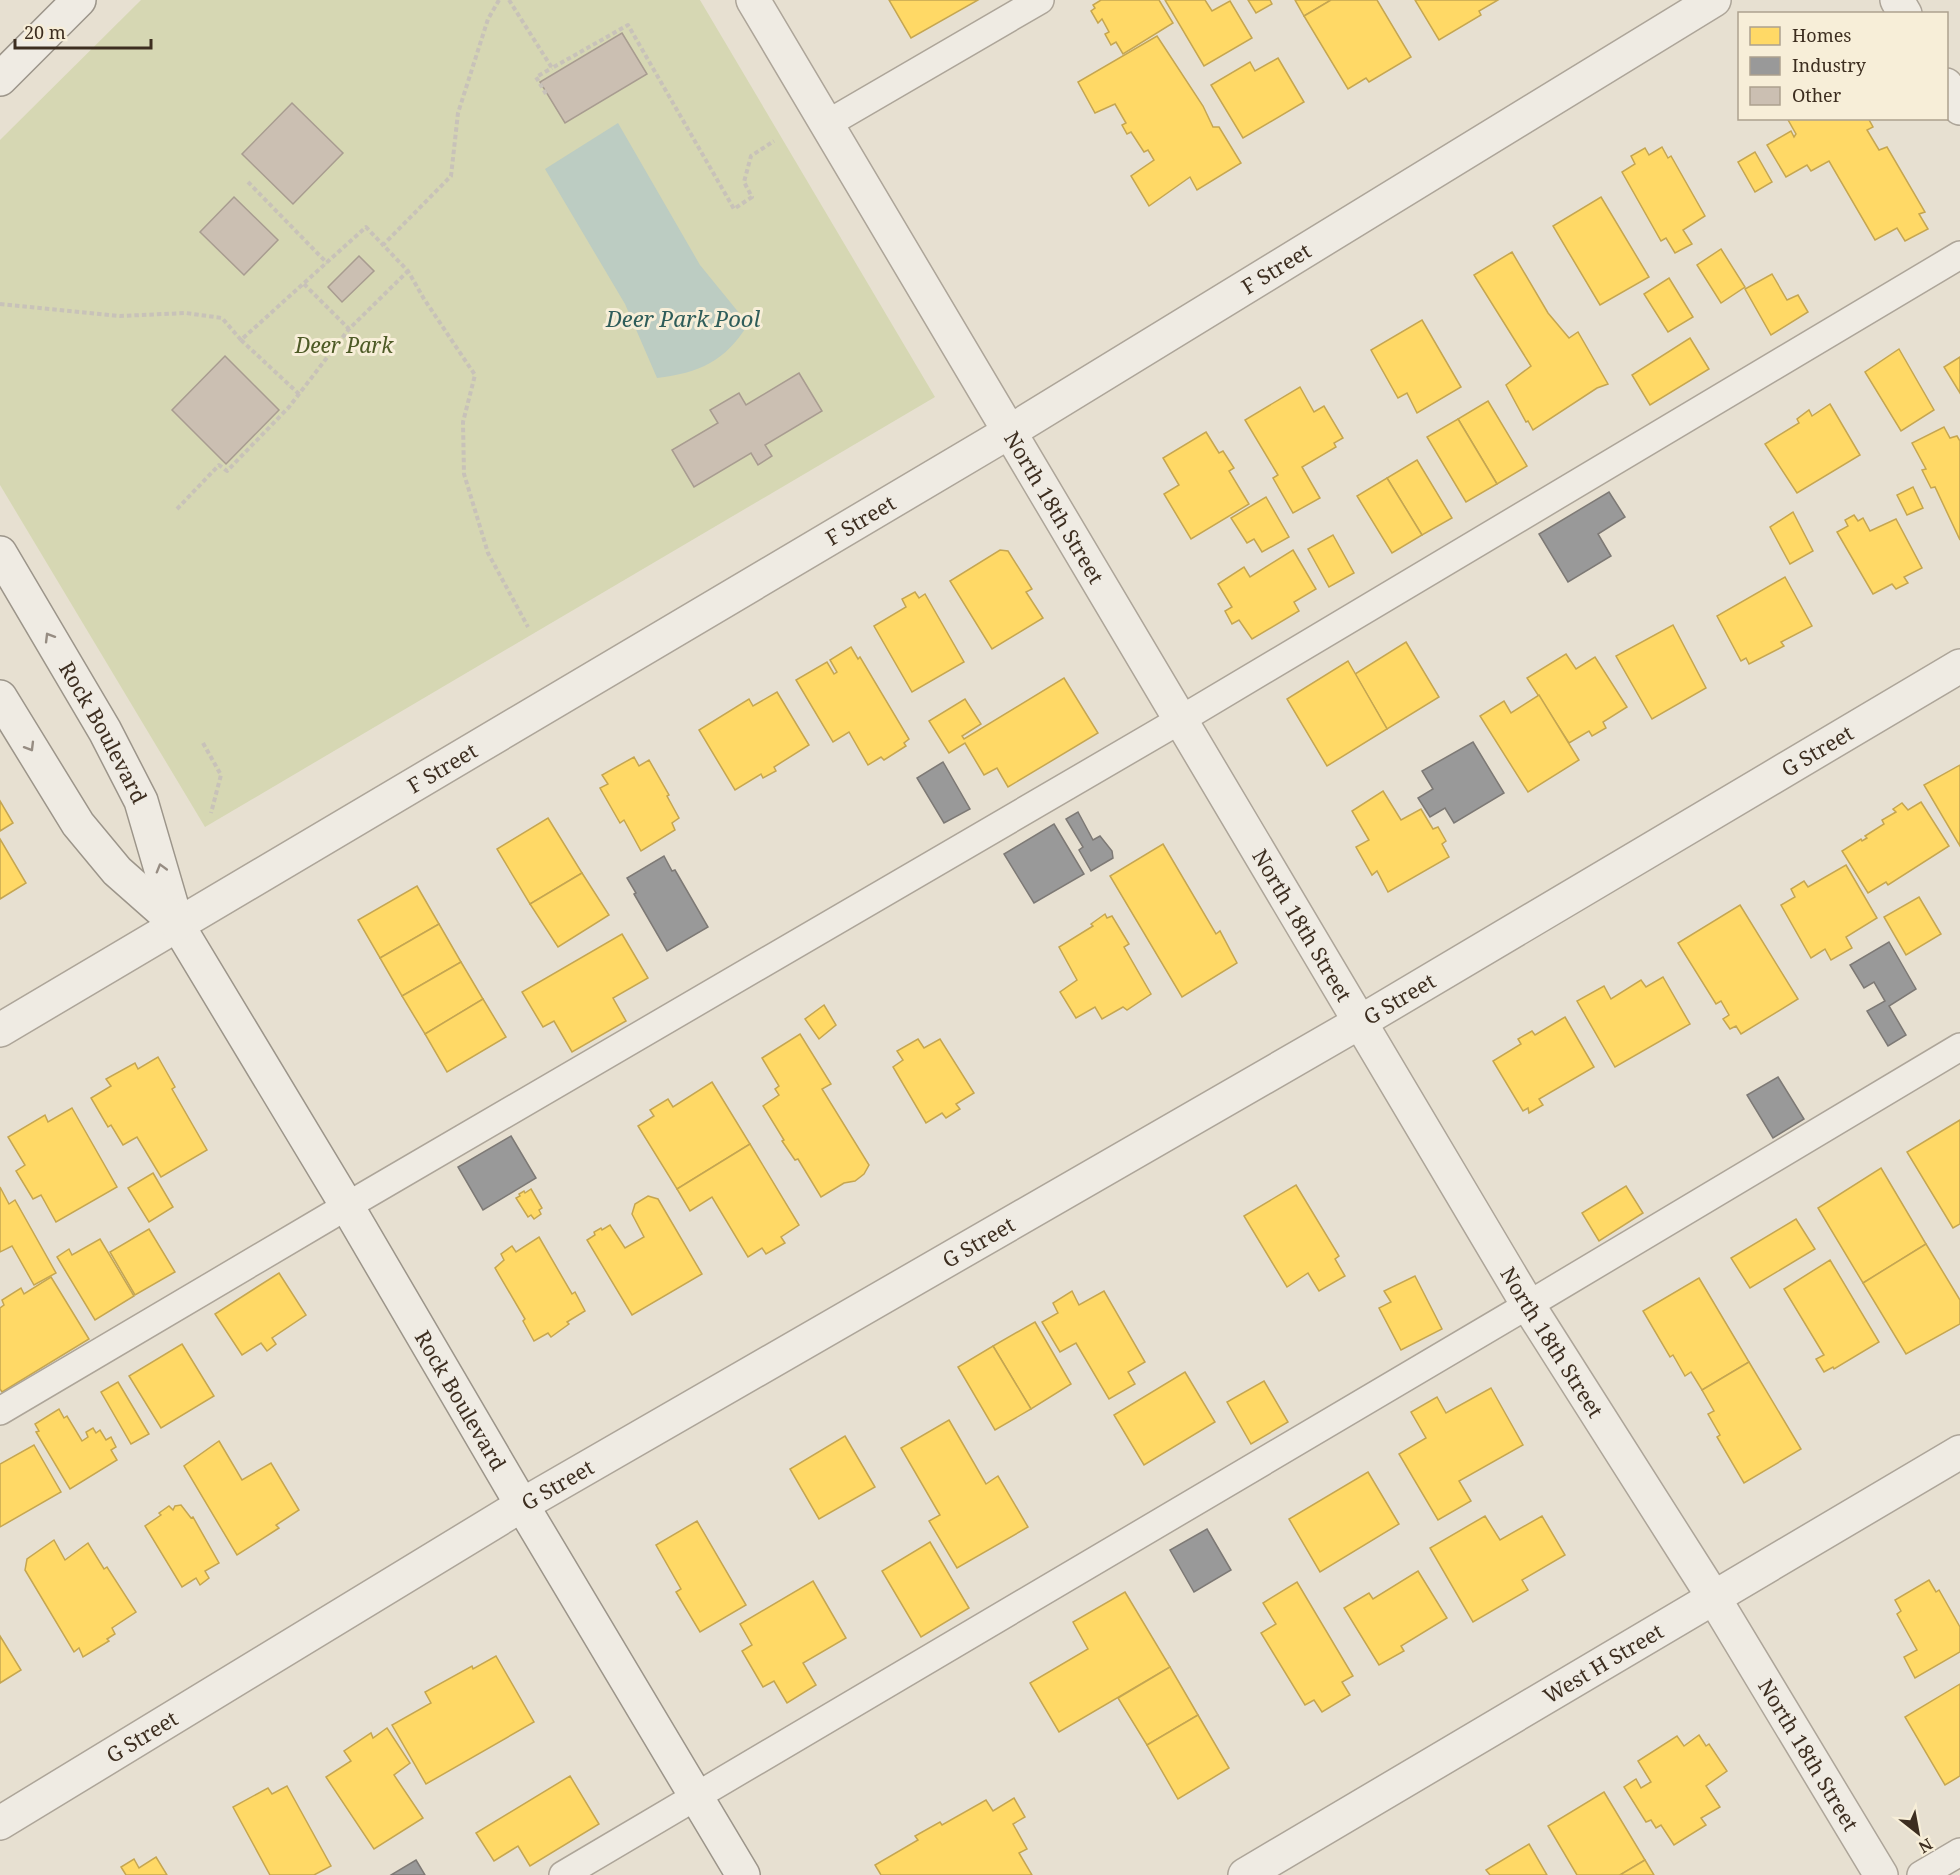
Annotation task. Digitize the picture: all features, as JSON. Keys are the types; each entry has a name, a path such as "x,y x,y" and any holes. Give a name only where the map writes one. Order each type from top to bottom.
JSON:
{"street":[{"path":"0,79 79,0"},
{"name":"North 18th Street","path":"753,0 1528,1305 1714,1598 1881,1875"},
{"name":"F Street","path":"0,1030 1009,432 1714,0"},
{"path":"1948,87 1960,108"},
{"name":"Rock Boulevard","path":"0,553 105,731 141,801 177,924 347,1206 743,1875"},
{"name":"G Street","path":"0,1823 522,1505 1360,1022 1960,666"},
{"name":"Rock Boulevard","path":"0,697 78,824 117,871 177,924"},
{"name":"West H Street","path":"1245,1875 1960,1452"}],"lane":[{"path":"827,124 1040,0"},
{"path":"0,1411 1180,720 1960,255"},
{"path":"563,1875 1960,1047"},
{"path":"1921,1875 1960,1852"}],"path":[{"path":"384,245 451,176 458,113 488,19 499,0"},
{"path":"509,0 552,68"},
{"path":"546,94 536,77 628,25 734,209 752,197 744,182 750,156 774,141"},
{"path":"248,182 327,263"},
{"path":"241,340 366,227 384,245 408,271 475,375 462,422 464,474 488,553 528,627"},
{"path":"177,509 219,465 227,471 289,407 349,329 408,271"},
{"path":"304,284 349,329"},
{"path":"0,304 120,315 186,314 222,318 241,340 299,394"},
{"path":"203,743 221,775 211,813"}],"green space":[{"name":"Deer Park","path":"141,0 700,0 935,397 205,827 0,485 0,140"}],"water":[{"name":"Deer Park Pool","path":"618,123 700,265 748,324 721,356 686,373 657,378 625,304 545,169"}],"building: Homes":[{"path":"889,0 978,0 911,38"},
{"path":"1101,0 1159,0 1173,23 1123,54 1116,42 1111,45 1105,34 1109,32 1102,19 1098,23 1091,11 1095,8 1093,5"},
{"path":"1165,0 1205,0 1212,11 1230,1 1252,38 1204,66"},
{"path":"1248,0 1270,0 1272,4 1256,13"},
{"path":"1295,0 1331,0 1304,16"},
{"path":"1331,0 1377,0 1411,57 1369,82 1366,78 1348,89 1304,16"},
{"path":"1415,0 1498,0 1479,11 1481,15 1439,40"},
{"path":"1157,36 1203,106 1213,127 1219,127 1241,163 1197,190 1190,177 1149,206 1131,176 1154,160 1148,150 1144,152 1131,132 1127,134 1122,125 1126,123 1115,104 1095,113 1078,82"},
{"path":"1278,58 1304,102 1243,138 1211,85 1250,62 1255,71"},
{"path":"1788,120 1869,120 1873,127 1867,130 1879,150 1887,147 1925,212 1919,214 1928,229 1905,241 1897,228 1875,240 1829,161 1811,171 1807,165 1786,177 1767,145 1791,131 1794,137 1796,134"},
{"path":"1662,147 1668,158 1671,156 1705,216 1683,230 1692,244 1675,253 1666,238 1661,241 1622,172 1635,164 1631,156 1645,148 1649,155"},
{"path":"1755,152 1772,182 1755,192 1738,162"},
{"path":"1601,197 1649,277 1600,305 1553,226"},
{"path":"1721,249 1745,287 1721,303 1697,265"},
{"path":"1512,252 1548,313 1569,338 1578,332 1608,384 1597,388 1533,430 1528,421 1526,422 1506,385 1531,366 1474,275"},
{"path":"1772,274 1787,300 1798,295 1808,312 1771,335 1745,289"},
{"path":"1669,278 1693,317 1668,332 1644,294"},
{"path":"1422,320 1461,387 1417,413 1407,393 1398,398 1371,350"},
{"path":"1690,338 1709,369 1650,405 1632,375"},
{"path":"1899,349 1934,410 1901,431 1865,372"},
{"path":"1960,357 1960,393 1944,367"},
{"path":"1300,387 1314,412 1324,406 1343,438 1334,443 1336,447 1302,467 1320,498 1293,513 1273,478 1278,475 1245,420"},
{"path":"1488,401 1527,466 1497,484 1458,419"},
{"path":"1830,404 1860,455 1797,493 1765,444 1799,423 1797,419 1809,410 1812,416"},
{"path":"1458,419 1497,484 1466,502 1427,437"},
{"path":"1944,427 1950,438 1957,436 1960,441 1960,540 1935,487 1931,488 1922,470 1926,469 1912,443"},
{"path":"1206,432 1219,453 1223,451 1234,468 1229,471 1249,504 1191,539 1164,494 1179,485 1163,458"},
{"path":"1417,460 1452,518 1422,535 1387,478"},
{"path":"1387,478 1422,535 1392,553 1357,496"},
{"path":"1913,487 1923,508 1907,515 1897,495"},
{"path":"1266,497 1289,537 1262,552 1254,539 1247,543 1231,518"},
{"path":"1793,512 1813,551 1790,564 1770,527"},
{"path":"1854,515 1858,521 1863,518 1870,531 1896,519 1922,568 1904,577 1908,583 1896,589 1892,584 1873,594 1837,532 1848,526 1845,520"},
{"path":"1333,535 1354,573 1329,587 1308,549"},
{"path":"1000,550 1008,551 1032,589 1026,592 1043,618 992,649 950,581"},
{"path":"1293,550 1316,589 1294,602 1299,611 1252,639 1239,620 1232,624 1225,611 1232,607 1218,584 1244,567 1250,577"},
{"path":"1785,577 1812,626 1781,642 1784,646 1749,664 1746,658 1741,661 1717,616"},
{"path":"915,592 919,598 925,594 964,662 912,692 874,626 906,607 902,599"},
{"path":"1673,625 1706,688 1652,719 1616,656"},
{"path":"1406,642 1439,697 1387,729 1355,674"},
{"path":"851,647 858,659 860,657 909,739 904,743 906,746 884,760 881,757 868,765 849,732 833,742 796,680 827,662 834,674 837,672 830,660"},
{"path":"1566,654 1576,669 1595,657 1627,707 1603,722 1606,728 1592,736 1589,731 1569,743 1527,678"},
{"path":"1348,661 1387,729 1327,766 1287,699"},
{"path":"1064,678 1098,733 1008,787 997,768 984,775 965,743 949,753 929,721 965,699 981,724 962,736 964,739"},
{"path":"777,692 809,745 774,767 776,771 763,778 761,774 735,790 699,730 749,699 753,706"},
{"path":"1539,695 1579,760 1528,792 1480,716 1504,701 1511,713"},
{"path":"634,757 639,766 649,760 679,818 672,823 675,830 641,851 624,820 620,823 600,788 608,784 602,775"},
{"path":"1960,765 1960,846 1924,785"},
{"path":"1383,791 1401,820 1421,809 1433,829 1438,827 1446,841 1442,844 1449,857 1388,892 1377,871 1372,875 1356,847 1369,840 1352,811"},
{"path":"0,801 13,823 0,831"},
{"path":"1921,802 1949,846 1888,885 1886,882 1868,893 1842,851 1861,839 1862,841 1867,838 1865,836 1884,824 1882,820 1896,812 1893,809 1902,803 1908,810"},
{"path":"548,818 582,873 530,904 497,849"},
{"path":"0,839 26,883 0,899"},
{"path":"1163,844 1216,934 1220,931 1237,963 1182,997 1110,876"},
{"path":"1846,865 1877,918 1846,937 1852,948 1831,960 1825,949 1811,958 1781,905 1795,897 1791,889 1804,881 1808,887"},
{"path":"582,873 609,915 558,947 530,904"},
{"path":"417,886 439,924 380,958 358,920"},
{"path":"1919,897 1941,934 1906,955 1884,917"},
{"path":"1740,905 1798,999 1741,1034 1736,1026 1730,1029 1723,1019 1729,1015 1721,1001 1716,1004 1678,943"},
{"path":"1105,914 1107,918 1112,916 1129,944 1124,947 1151,994 1127,1010 1123,1007 1102,1019 1095,1007 1076,1018 1060,992 1077,980 1059,947 1093,926 1091,924"},
{"path":"439,924 461,962 402,996 380,958"},
{"path":"622,934 648,978 613,998 626,1021 572,1052 554,1021 543,1027 522,992"},
{"path":"461,962 483,999 425,1034 402,996"},
{"path":"1663,977 1690,1024 1615,1067 1577,1001 1604,986 1611,999 1641,980 1646,987"},
{"path":"483,999 506,1037 447,1072 425,1034"},
{"path":"824,1005 836,1025 819,1039 805,1019"},
{"path":"1565,1017 1594,1067 1539,1099 1543,1105 1529,1113 1528,1108 1523,1111 1493,1061 1521,1044 1518,1039 1532,1031 1535,1035"},
{"path":"800,1034 831,1084 822,1089 869,1165 864,1174 855,1181 844,1183 821,1197 798,1159 795,1160 782,1141 784,1140 763,1106 779,1095 775,1089 779,1086 762,1058"},
{"path":"918,1039 924,1048 940,1039 974,1093 956,1104 960,1109 946,1118 942,1113 926,1123 893,1067 903,1060 897,1051"},
{"path":"158,1057 175,1087 172,1089 207,1150 161,1177 137,1137 123,1145 111,1125 108,1127 91,1098 111,1086 106,1079 135,1063 138,1069"},
{"path":"712,1082 750,1144 677,1189 638,1126 654,1116 650,1110 668,1099 673,1107"},
{"path":"72,1108 117,1187 56,1222 41,1195 33,1199 16,1171 25,1165 8,1137 45,1115 48,1122"},
{"path":"1960,1120 1960,1224 1953,1228 1907,1152"},
{"path":"750,1144 799,1225 781,1237 785,1243 766,1254 762,1248 748,1257 712,1197 690,1211 677,1189"},
{"path":"1881,1168 1926,1244 1863,1283 1818,1208"},
{"path":"153,1173 173,1207 149,1222 128,1188"},
{"path":"1296,1185 1339,1256 1335,1259 1345,1276 1319,1291 1308,1273 1287,1287 1244,1216"},
{"path":"1626,1186 1643,1213 1599,1241 1582,1213"},
{"path":"0,1187 9,1204 15,1200 56,1273 34,1285 12,1246 0,1252"},
{"path":"531,1189 542,1208 539,1210 541,1214 534,1219 531,1215 528,1217 516,1198 524,1191 525,1193"},
{"path":"648,1196 658,1199 702,1274 632,1315 587,1240 595,1235 594,1232 610,1225 625,1248 644,1237 632,1214 635,1204"},
{"path":"1796,1219 1815,1249 1750,1288 1731,1258"},
{"path":"149,1229 175,1272 135,1295 110,1252"},
{"path":"539,1237 572,1294 575,1292 585,1311 567,1322 569,1324 551,1337 548,1333 534,1341 523,1321 525,1319 495,1268 504,1260 501,1254 512,1246 516,1252"},
{"path":"100,1239 134,1296 95,1320 57,1257 69,1249 72,1255"},
{"path":"1926,1244 1960,1300 1960,1324 1906,1354 1863,1283"},
{"path":"1830,1260 1879,1342 1834,1369 1833,1367 1824,1372 1816,1359 1824,1355 1784,1289"},
{"path":"279,1273 306,1315 272,1338 276,1344 267,1351 261,1343 242,1355 215,1314"},
{"path":"1415,1276 1442,1329 1401,1350 1379,1308 1391,1302 1384,1291"},
{"path":"51,1277 89,1339 2,1392 0,1389 0,1308 4,1305 2,1300 21,1288 24,1294"},
{"path":"1699,1278 1749,1362 1702,1390 1691,1372 1685,1376 1673,1355 1670,1357 1643,1311"},
{"path":"1072,1291 1079,1305 1104,1291 1145,1362 1128,1372 1135,1384 1109,1399 1076,1343 1060,1352 1042,1322 1058,1313 1053,1303"},
{"path":"1035,1322 1071,1384 1031,1409 993,1346"},
{"path":"182,1344 214,1396 161,1428 129,1376"},
{"path":"993,1346 1031,1409 995,1430 958,1367"},
{"path":"1749,1362 1801,1449 1744,1483 1717,1437 1720,1435 1708,1414 1714,1411 1702,1390"},
{"path":"1185,1372 1215,1422 1144,1465 1114,1415"},
{"path":"1264,1381 1288,1422 1251,1444 1227,1402"},
{"path":"118,1382 149,1434 131,1444 101,1392"},
{"path":"1491,1388 1523,1445 1459,1481 1471,1501 1438,1520 1399,1454 1426,1438 1411,1412 1437,1397 1446,1413"},
{"path":"59,1409 64,1418 67,1416 82,1441 88,1437 86,1432 93,1428 96,1433 100,1430 106,1440 111,1437 116,1447 111,1450 117,1460 70,1489 36,1432 39,1431 35,1424"},
{"path":"949,1420 986,1484 998,1476 1028,1527 957,1568 929,1521 940,1515 901,1448"},
{"path":"845,1436 875,1487 819,1519 790,1469"},
{"path":"219,1441 242,1480 271,1463 299,1510 276,1525 279,1528 237,1555 184,1466"},
{"path":"34,1445 61,1492 0,1527 0,1464"},
{"path":"1368,1472 1399,1524 1320,1572 1289,1519"},
{"path":"181,1505 191,1518 193,1517 219,1563 205,1571 209,1578 200,1585 196,1578 182,1587 145,1526 169,1506 173,1510 175,1506"},
{"path":"1485,1516 1500,1540 1542,1516 1565,1555 1522,1580 1528,1590 1473,1622 1430,1548"},
{"path":"697,1521 746,1605 700,1632 676,1592 681,1589 656,1545"},
{"path":"54,1540 65,1560 88,1543 104,1569 107,1567 136,1612 112,1628 115,1634 107,1639 109,1641 83,1657 79,1648 74,1652 25,1570 27,1559"},
{"path":"930,1542 969,1608 921,1637 882,1571"},
{"path":"1418,1571 1447,1618 1401,1646 1404,1651 1379,1665 1344,1608 1369,1593 1373,1599"},
{"path":"1929,1580 1936,1592 1939,1590 1960,1627 1960,1652 1915,1678 1904,1657 1917,1650 1897,1614 1901,1611 1895,1600"},
{"path":"813,1581 846,1638 803,1663 816,1685 787,1703 774,1681 763,1687 742,1651 752,1645 740,1624"},
{"path":"1297,1582 1353,1676 1342,1682 1350,1695 1322,1712 1314,1700 1305,1705 1261,1633 1276,1624 1263,1603"},
{"path":"1125,1592 1170,1667 1059,1732 1030,1683 1088,1649 1073,1622"},
{"path":"0,1636 21,1670 0,1683"},
{"path":"496,1656 534,1722 426,1784 392,1725 431,1703 425,1692 472,1666 473,1669"},
{"path":"1170,1667 1198,1715 1147,1745 1118,1698"},
{"path":"1960,1684 1960,1776 1945,1785 1905,1717"},
{"path":"1198,1715 1229,1768 1178,1799 1147,1745"},
{"path":"387,1728 410,1763 394,1775 423,1818 374,1849 326,1777 351,1761 344,1751 371,1733 373,1738"},
{"path":"1699,1735 1706,1746 1709,1744 1727,1771 1706,1786 1720,1807 1701,1818 1706,1825 1674,1845 1661,1825 1656,1828 1651,1820 1646,1822 1624,1787 1636,1779 1641,1788 1651,1782 1638,1761 1677,1736 1684,1746"},
{"path":"570,1776 599,1824 530,1866 518,1846 494,1861 476,1833"},
{"path":"287,1786 331,1866 314,1875 270,1875 233,1807 268,1788 272,1794"},
{"path":"1604,1792 1645,1860 1620,1875 1577,1875 1548,1826"},
{"path":"1014,1798 1025,1817 1013,1824 1027,1849 1019,1853 1032,1875 881,1875 875,1865 918,1840 915,1836 940,1822 942,1825 986,1800 993,1811"},
{"path":"1529,1844 1547,1875 1490,1875 1486,1870"},
{"path":"156,1857 167,1875 126,1875 121,1867 134,1859 139,1868"},
{"path":"1645,1860 1654,1875 1620,1875"}],"building: Industry":[{"path":"1609,492 1625,517 1598,534 1611,556 1568,582 1539,534"},
{"path":"1473,742 1504,793 1454,823 1445,808 1430,817 1418,798 1433,789 1422,771"},
{"path":"943,762 970,809 944,823 917,778"},
{"path":"1078,812 1093,840 1100,836 1112,851 1113,858 1091,871 1079,850 1083,847 1066,819"},
{"path":"1054,824 1084,874 1034,903 1004,854"},
{"path":"664,856 672,871 675,870 708,927 667,951 627,878"},
{"path":"1889,942 1916,989 1889,1006 1906,1035 1888,1046 1867,1011 1885,1001 1874,982 1864,988 1850,965"},
{"path":"1778,1077 1804,1119 1773,1138 1747,1095"},
{"path":"511,1136 536,1178 483,1210 458,1167"},
{"path":"1207,1529 1231,1570 1194,1592 1170,1550"},
{"path":"416,1860 425,1875 391,1875"}],"building: Other":[{"path":"622,33 647,74 565,123 540,82"},
{"path":"292,103 343,153 293,204 242,154"},
{"path":"234,197 278,240 244,275 200,232"},
{"path":"359,256 374,271 342,302 328,287"},
{"path":"225,356 279,410 226,464 172,410"},
{"path":"799,373 822,411 765,445 772,456 758,465 751,453 694,487 672,450 718,423 710,410 739,393 746,405"}]}
